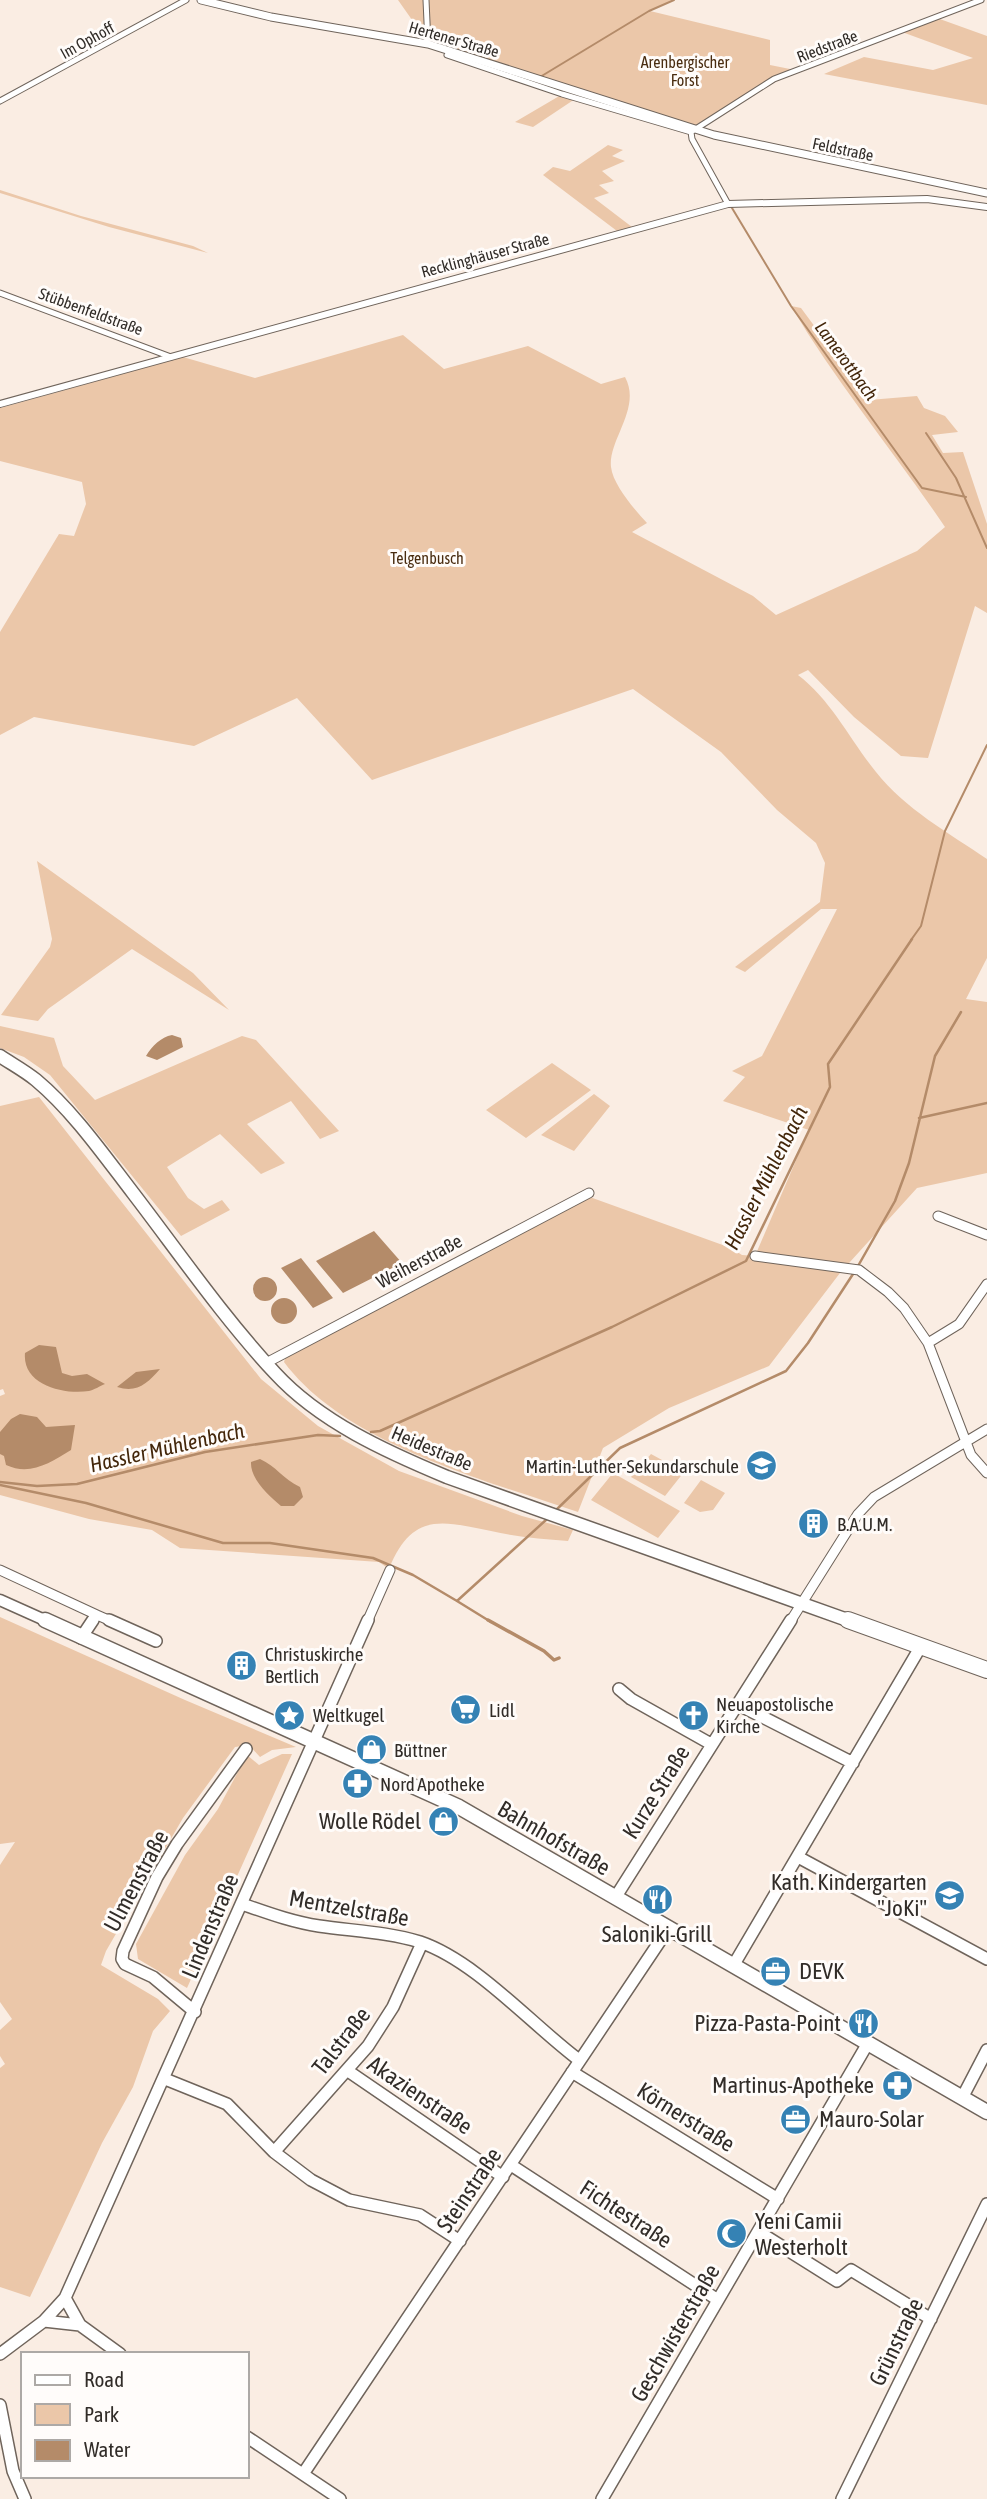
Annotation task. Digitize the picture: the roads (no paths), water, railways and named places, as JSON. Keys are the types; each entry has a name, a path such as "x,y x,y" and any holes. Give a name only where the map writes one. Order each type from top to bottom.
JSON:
{"main road":[{"name":"Hertener Straße","path":"201,0 271,17 428,44 693,130"},
{"name":"Feldstraße","path":"693,130 987,193"},
{"name":"Heidestraße","path":"0,1056 35,1079 85,1132 266,1363 322,1412 384,1450 447,1477 987,1670"}],"street":[{"name":"Im Ophoff","path":"0,101 186,0"},
{"path":"426,0 428,44"},
{"name":"Riedstraße","path":"693,130 774,79 981,0"},
{"name":"Feldstraße","path":"447,55 562,94 693,130"},
{"path":"693,130 692,139 728,204"},
{"name":"Recklinghäuser Straße","path":"0,404 728,204 927,199 987,207"},
{"name":"Stübbenfeldstraße","path":"0,293 81,321 171,357"},
{"name":"Weiherstraße","path":"266,1363 589,1193"},
{"path":"938,1216 987,1235"},
{"path":"755,1256 859,1270 904,1308 928,1343 971,1455 987,1473"},
{"path":"928,1343 959,1324 987,1284"},
{"name":"Kurze Straße","path":"615,1898 849,1526 874,1497 987,1429"},
{"path":"0,1570 156,1641"},
{"name":"Lindenstraße","path":"0,2354 44,2321 65,2298 316,1741 390,1570"},
{"name":"Bahnhofstraße","path":"0,1600 458,1807 987,2112"},
{"path":"81,1637 97,1615"},
{"path":"733,1966 921,1646"},
{"name":"Kurze Straße","path":"619,1689 631,1699 711,1744"},
{"path":"737,1704 853,1763"},
{"name":"Ulmenstraße","path":"195,2012 153,1977 125,1964 122,1959 123,1951 157,1877 177,1844 246,1749"},
{"path":"799,1857 987,1959"},
{"name":"Mentzelstraße","path":"242,1904 283,1919 394,1936 422,1943 470,1969 548,2037 579,2060"},
{"name":"Steinstraße","path":"303,2474 668,1929"},
{"name":"Talstraße","path":"274,2152 348,2071 393,2007 422,1943"},
{"name":"Geschwisterstraße","path":"602,2499 868,2043"},
{"path":"962,2098 987,2050"},
{"name":"Akazienstraße","path":"348,2071 503,2177"},
{"name":"Körnerstraße","path":"572,2072 778,2199"},
{"path":"165,2079 227,2104 274,2152 311,2180 349,2200 420,2215 460,2241"},
{"name":"Fichtestraße","path":"511,2165 718,2300"},
{"name":"Grünstraße","path":"842,2499 987,2204"},
{"path":"759,2232 838,2281 851,2270 930,2319"},
{"path":"65,2298 80,2325 117,2352"},
{"path":"44,2321 80,2325"},
{"path":"0,2405 13,2471 25,2499"},
{"path":"248,2438 340,2499"}],"water":[{"path":"172,1035 181,1038 183,1047 157,1060 146,1056 157,1042"},
{"path":"374,1231 402,1263 343,1293 316,1261"},
{"path":"301,1258 333,1298 313,1308 281,1268"},
{"path":"260,1277 270,1277 277,1284 277,1294 270,1301 260,1301 253,1294 253,1284"},
{"path":"284,1298 293,1302 297,1311 293,1320 284,1324 275,1320 271,1311 275,1302"},
{"path":"39,1345 56,1347 62,1373 72,1376 87,1374 105,1384 79,1392 46,1386 30,1373 26,1364 25,1353"},
{"path":"160,1369 141,1386 130,1389 117,1387 136,1372"},
{"path":"20,1414 37,1417 46,1427 75,1425 71,1450 32,1469 6,1465 4,1456 0,1454 0,1432 11,1419"},
{"path":"260,1459 300,1487 303,1497 294,1506 281,1506 261,1487 251,1462"}],"waterway":[{"path":"540,77 649,11 674,0"},
{"name":"Lamerottbach","path":"732,208 791,306 922,488 964,497"},
{"name":"Hassler Mühlenbach","path":"926,433 956,478 964,497"},
{"name":"Hassler Mühlenbach","path":"964,497 987,548"},
{"name":"Hassler Mühlenbach","path":"911,940 921,926 945,831 987,745"},
{"name":"Hassler Mühlenbach","path":"371,1432 380,1431 612,1327 746,1261 830,1087 828,1064 912,939"},
{"path":"920,1118 935,1056 961,1012"},
{"path":"920,1118 987,1103"},
{"path":"858,1266 895,1201 909,1163 920,1118"},
{"path":"554,1512 620,1448 786,1371 808,1343 855,1271"},
{"name":"Hassler Mühlenbach","path":"0,1482 37,1486 77,1484 205,1452 318,1435 340,1436"},
{"path":"0,1485 86,1503 223,1543 270,1543 373,1558 413,1575 457,1601"},
{"path":"457,1601 547,1519"},
{"path":"457,1601 491,1622"},
{"path":"488,1620 544,1651 554,1660 559,1658"}],"place":[{"name":"Martin-Luther-Sekundarschule","path":"762,1466"},
{"name":"B.A.U.M.","path":"814,1524"},
{"name":"Christuskirche Bertlich","path":"242,1665"},
{"name":"Lidl","path":"466,1710"},
{"name":"Weltkugel","path":"290,1715"},
{"name":"Neuapostolische Kirche","path":"693,1715"},
{"name":"Büttner","path":"371,1750"},
{"name":"Nord Apotheke","path":"357,1784"},
{"name":"Wolle Rödel","path":"444,1821"},
{"name":"Kath. Kindergarten \"JoKi\"","path":"950,1895"},
{"name":"Saloniki-Grill","path":"657,1900"},
{"name":"DEVK","path":"776,1971"},
{"name":"Pizza-Pasta-Point","path":"864,2023"},
{"name":"Martinus-Apotheke","path":"897,2085"},
{"name":"Mauro-Solar","path":"796,2119"},
{"name":"Yeni Camii Westerholt","path":"732,2234"}],"park label":[{"name":"Arenbergischer Forst","path":"685,71"},
{"name":"Telgenbusch","path":"427,558"}]}
